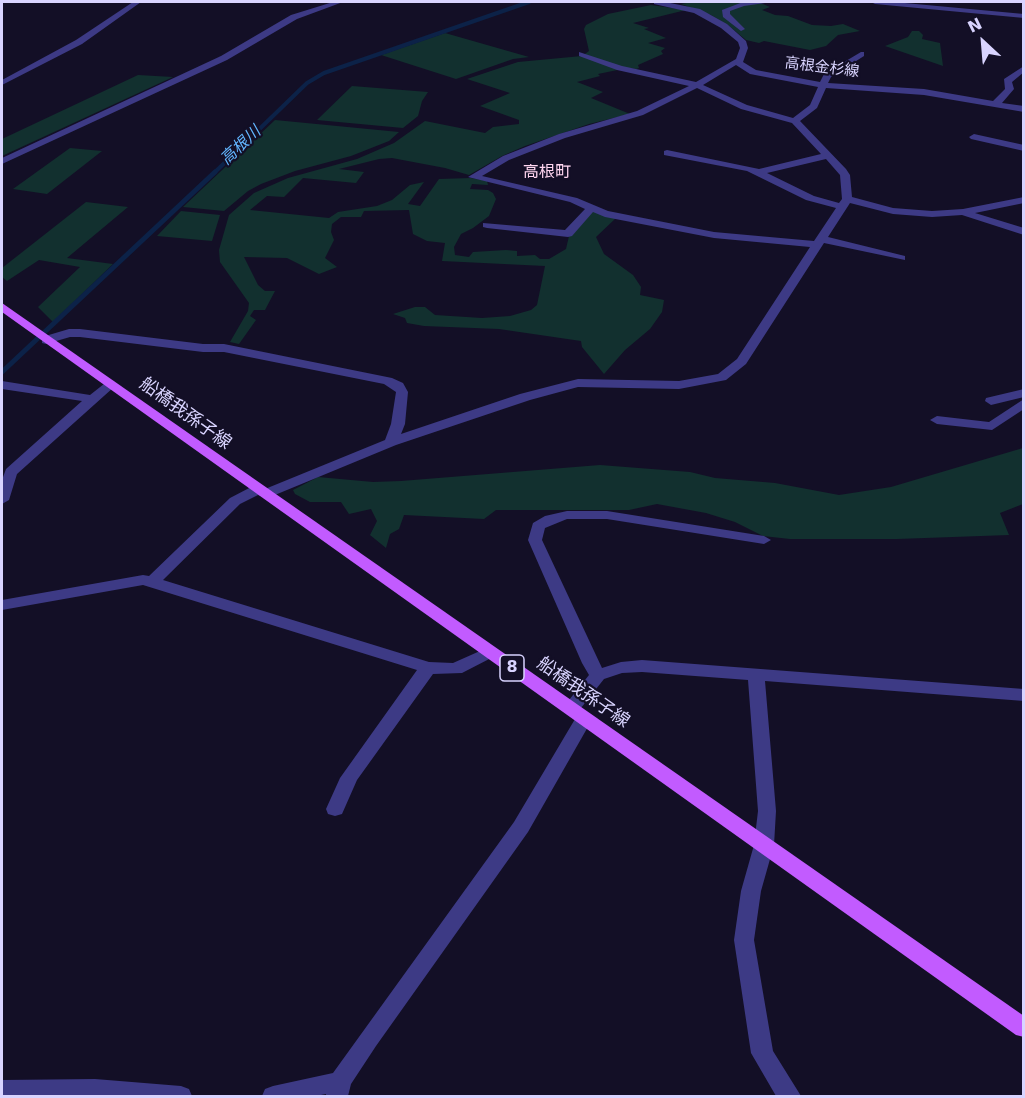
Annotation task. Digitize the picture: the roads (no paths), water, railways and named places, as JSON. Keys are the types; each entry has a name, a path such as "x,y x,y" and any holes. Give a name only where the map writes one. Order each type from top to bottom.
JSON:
{"main road":[{"name":"船橋我孫子線","path":"2,307 1023,1028"}],"street":[{"path":"2,83 79,42 137,2"},
{"path":"2,161 224,58 294,16 339,2"},
{"path":"657,2 708,15 739,38 744,48 737,61 640,113 562,136 506,158 473,177 573,200 605,214 714,235 819,242 901,258"},
{"path":"673,5 687,2"},
{"path":"739,38 744,33 726,15 726,10 743,4 768,2"},
{"path":"875,2 1023,16"},
{"path":"152,582 235,501 391,442 525,397 578,383 679,385 722,378 742,361 844,203 845,175 829,155 795,121 744,107 697,84 620,68 582,54"},
{"path":"795,121 814,106 827,76 861,54"},
{"name":"高根金杉線","path":"737,61 742,67 753,72 824,85 908,90 1023,109"},
{"path":"995,104 1010,89 1007,81 1023,68"},
{"path":"974,137 1023,148"},
{"path":"667,153 760,172 810,198 910,213 963,212 1023,200"},
{"path":"760,172 829,155"},
{"path":"487,225 568,234 591,208"},
{"path":"963,212 1023,232"},
{"path":"46,340 69,333 80,333 195,347 224,348 388,381 398,386 402,392 398,424 391,442"},
{"path":"2,501 11,472 109,384"},
{"path":"2,385 93,399"},
{"path":"991,401 1023,393"},
{"path":"937,420 992,426 1023,403"},
{"path":"598,675 590,663 535,540 538,526 550,519 567,515 607,515 764,540"},
{"path":"2,605 143,580 428,668 456,669 489,652"},
{"path":"273,1096 339,1089 521,827 598,675 621,668 642,666 1023,695"},
{"path":"335,809 349,778 428,668"},
{"path":"756,675 767,811 764,845 751,891 744,940 762,1053 779,1083 790,1096"},
{"path":"2,1090 95,1089 181,1096"}],"waterway":[{"name":"高根川","path":"213,174 307,83 324,73 529,2"},
{"name":"高根川","path":"2,372 215,172"}],"district":[{"name":"高根町","path":"547,173"}]}
